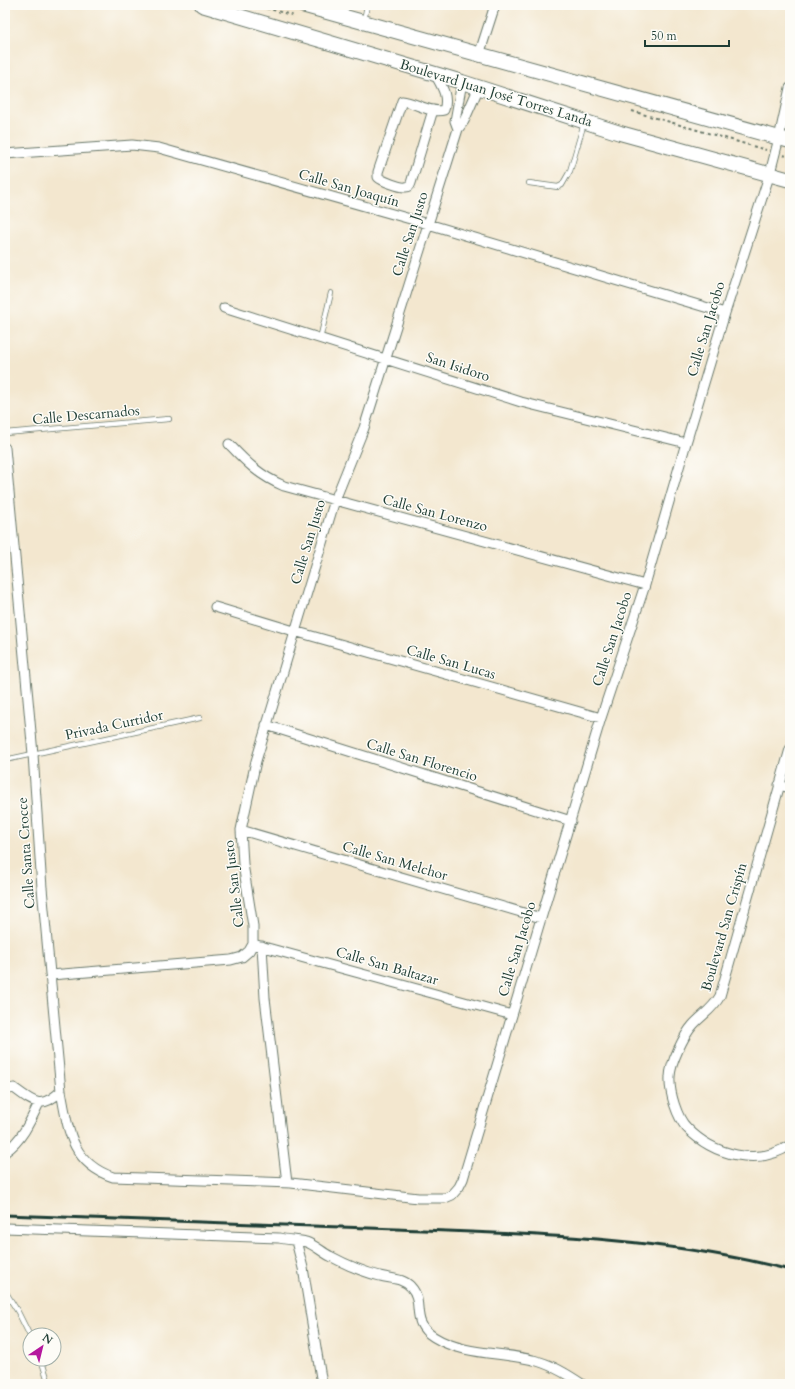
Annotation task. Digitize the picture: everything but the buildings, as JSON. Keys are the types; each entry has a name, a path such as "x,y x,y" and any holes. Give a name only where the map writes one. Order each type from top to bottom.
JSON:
{"main road":[{"name":"Boulevard Juan José Torres Landa","path":"202,5 479,87 620,133 770,173 790,180"},
{"path":"302,5 785,139"}],"street":[{"path":"479,55 495,5"},
{"path":"433,110 409,186 405,188 381,180 378,177 378,172 402,101 433,110 444,110 446,105 446,96 435,74"},
{"name":"Calle San Justo","path":"458,129 455,121 462,82"},
{"name":"Calle San Justo","path":"51,975 231,960 242,957 258,945 253,926 243,864 241,830 256,761 335,500 364,428 458,129 464,121 479,87"},
{"name":"Calle San Jacobo","path":"287,1183 418,1198 445,1198 452,1195 459,1187 463,1179 601,718 645,585 725,313 770,173 785,139 790,88"},
{"name":"Calle San Joaquín","path":"5,154 132,145 159,148 428,224 725,313"},
{"name":"San Isidoro","path":"224,308 521,402 686,443"},
{"name":"Calle San Lorenzo","path":"229,444 254,470 272,481 284,486 645,585"},
{"name":"Calle Santa Crocce","path":"5,448 33,754 42,888 61,1091 70,1135 84,1159 101,1173 113,1177 287,1183"},
{"name":"Calle San Lucas","path":"215,607 294,632 601,718"},
{"name":"Calle San Florencio","path":"266,725 570,821"},
{"name":"Boulevard San Crispín","path":"790,749 720,996 716,1004 692,1026 678,1050 670,1077 677,1111 686,1128 702,1141 729,1154 744,1157 766,1155 790,1144"},
{"path":"779,785 790,788"},
{"name":"Calle San Melchor","path":"241,830 541,918"},
{"path":"258,945 287,1183"},
{"name":"Calle San Baltazar","path":"258,945 512,1015"},
{"path":"10,1089 33,1102 39,1103 47,1102 61,1091"},
{"path":"5,1152 20,1138 29,1125 39,1103"},
{"path":"5,1228 279,1238 310,1244 353,1267 380,1276 402,1281 410,1285 413,1288 416,1299 420,1322 423,1328 433,1337 450,1344 472,1350 544,1363 567,1374 582,1384"},
{"path":"296,1241 304,1268 322,1384"}],"lane":[{"path":"364,22 367,5"},
{"path":"529,184 562,185 570,171 585,121"},
{"path":"320,338 331,294"},
{"name":"Calle Descarnados","path":"5,433 169,419"},
{"name":"Privada Curtidor","path":"5,760 200,718"},
{"path":"5,1291 26,1327"},
{"path":"43,1367 48,1384"}],"railway":[{"path":"5,1215 546,1235 693,1250 790,1270"}]}
